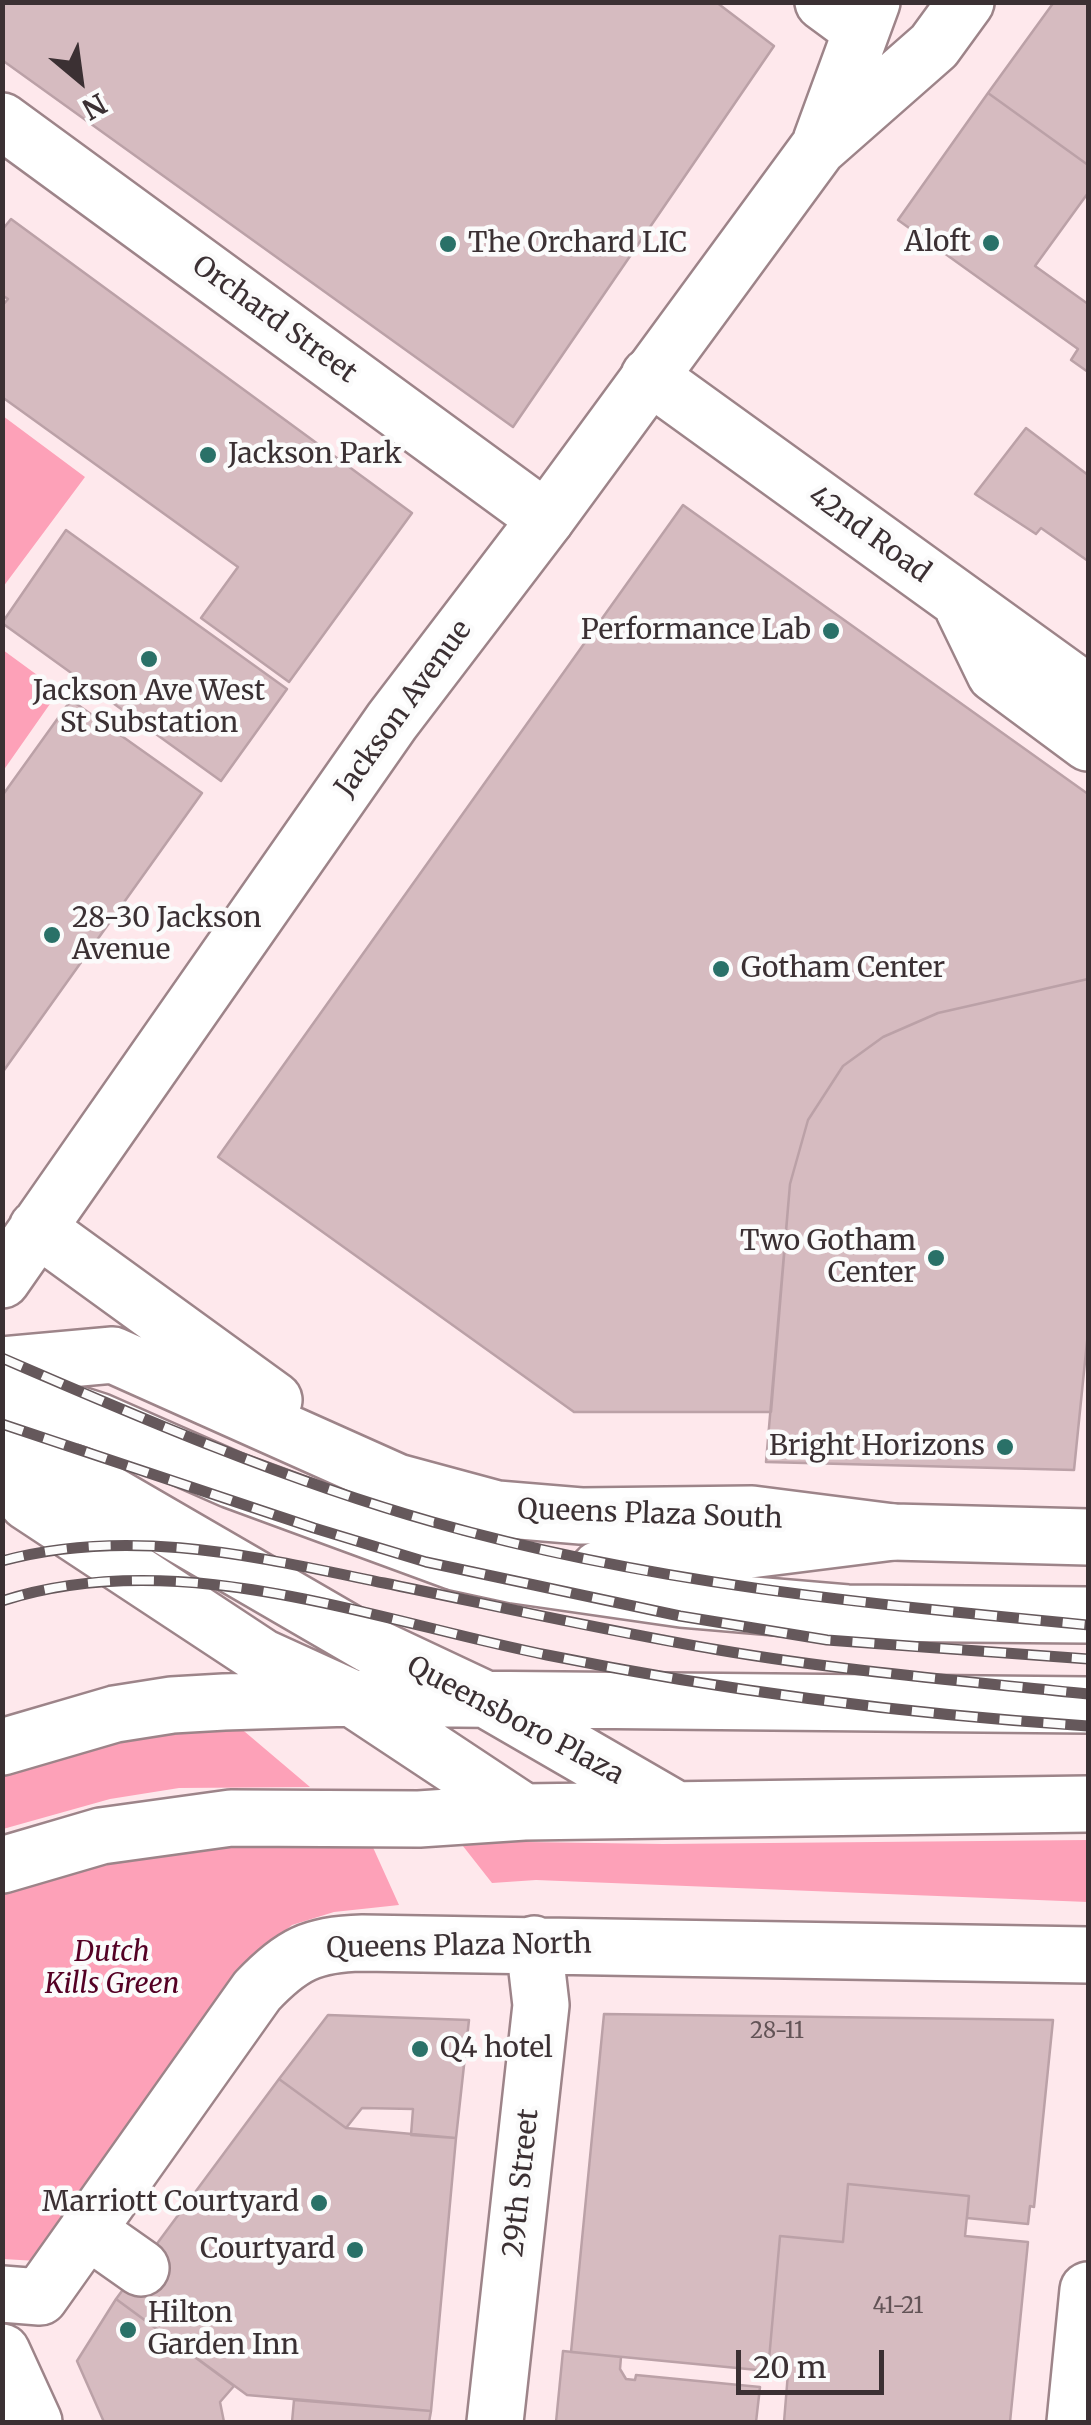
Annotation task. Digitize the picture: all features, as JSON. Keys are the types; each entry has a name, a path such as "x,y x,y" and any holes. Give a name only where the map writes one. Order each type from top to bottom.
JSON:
{"main road":[{"name":"Jackson Avenue","path":"2,1280 392,720 546,519 818,148 934,46 966,2"},
{"name":"Jackson Avenue","path":"818,148 852,12"},
{"name":"Orchard Street","path":"2,121 546,519"},
{"name":"42nd Road","path":"650,376 1088,693"},
{"path":"959,601 995,674 1088,743"},
{"path":"37,1228 248,1384 397,1482"},
{"name":"Queens Plaza South","path":"2,1365 113,1355 397,1482 497,1508 539,1514 752,1514 893,1532 1088,1537"},
{"path":"2,1390 98,1421 232,1480 455,1562 682,1599 848,1613 1088,1616"},
{"name":"Queensboro Plaza","path":"2,1419 63,1467 368,1644 487,1700 677,1810"},
{"path":"2,1469 27,1502 262,1657 352,1698 524,1812"},
{"path":"530,1577 893,1532"},
{"path":"2,1747 115,1714 172,1705 352,1698 1088,1705"},
{"path":"2,1865 101,1836 230,1818 419,1819 524,1812 1088,1804"},
{"name":"Queens Plaza North","path":"2,2294 40,2297 257,1991 284,1963 308,1950 343,1943 1088,1954"},
{"name":"29th Street","path":"496,2422 541,2004 534,1944"},
{"path":"87,2230 140,2268"},
{"path":"1075,2422 1088,2290"},
{"path":"2,2352 34,2422"}],"green space":[{"path":"3,416 85,477 3,587"},
{"path":"3,650 59,691 3,771"},
{"path":"238,1726 310,1787 179,1788 110,1799 3,1829 3,1770 149,1730"},
{"path":"1088,1840 1088,1902 536,1880 492,1883 459,1841 663,1844"},
{"name":"Dutch Kills Green","path":"259,1841 371,1843 399,1905 334,1912 292,1925 257,1954 37,2261 3,2259 2,1889 124,1851"}],"building":[{"name":"The Orchard LIC","path":"2,2 716,2 774,46 513,427 2,60"},
{"path":"1054,2 1088,2 1088,165 988,93"},
{"name":"Aloft","path":"988,93 1088,165 1088,193 1035,266 1088,304 1088,372 1071,360 1078,349 898,220"},
{"name":"Jackson Park","path":"11,219 412,513 289,682 201,618 238,567 2,397 2,306 8,299 2,295 2,230"},
{"path":"1026,428 1088,475 1088,561 1041,528 1036,534 975,494"},
{"name":"Gotham Center","path":"683,505 1088,794 1088,979 938,1013 883,1037 843,1066 808,1120 790,1184 771,1412 574,1412 218,1157"},
{"name":"Jackson Ave West St Substation","path":"66,530 287,689 221,781 2,623"},
{"name":"28-30 Jackson Avenue","path":"71,700 202,793 2,1073 2,796"},
{"name":"Two Gotham Center","path":"1088,979 1088,1332 1074,1470 766,1462 790,1184 808,1120 843,1066 883,1037 938,1013"},
{"path":"604,2014 1053,2020 1034,2207 1030,2206 1028,2224 967,2218 969,2196 848,2184 843,2242 780,2236 768,2371 571,2352"},
{"path":"328,2015 469,2020 456,2138 411,2135 413,2109 362,2108 346,2128 279,2079"},
{"name":"Marriott Courtyard","path":"279,2079 346,2128 456,2138 431,2411 247,2395 116,2299"},
{"path":"848,2184 969,2196 965,2236 1028,2242 1010,2422 784,2422 788,2373 768,2371 780,2236 843,2242"},
{"name":"Hilton Garden Inn","path":"116,2299 234,2386 220,2402 224,2422 104,2422 77,2361"},
{"path":"563,2351 621,2357 620,2369 626,2379 635,2380 636,2375 760,2387 756,2422 556,2422"},
{"path":"294,2400 431,2411 429,2422 292,2422"}],"railway":[{"path":"2,1358 269,1468 433,1522 514,1543 758,1589 1088,1625"},
{"path":"2,1424 426,1562 680,1616 827,1640 1088,1659"},
{"path":"2,1561 98,1546 194,1549 289,1564 719,1650 857,1670 1088,1694"},
{"path":"2,1601 69,1586 137,1580 206,1584 275,1594 547,1655 681,1680 884,1708 1088,1726"}],"place":[{"name":"Aloft","path":"991,243"},
{"name":"The Orchard LIC","path":"448,244"},
{"name":"Jackson Park","path":"208,455"},
{"name":"Performance Lab","path":"831,631"},
{"name":"Jackson Ave West St Substation","path":"149,659"},
{"name":"28-30 Jackson Avenue","path":"52,935"},
{"name":"Gotham Center","path":"721,969"},
{"name":"Two Gotham Center","path":"936,1258"},
{"name":"Bright Horizons","path":"1005,1447"},
{"name":"Q4 hotel","path":"420,2049"},
{"name":"Marriott Courtyard","path":"319,2203"},
{"name":"Courtyard","path":"355,2250"},
{"name":"Hilton Garden Inn","path":"128,2330"}]}
